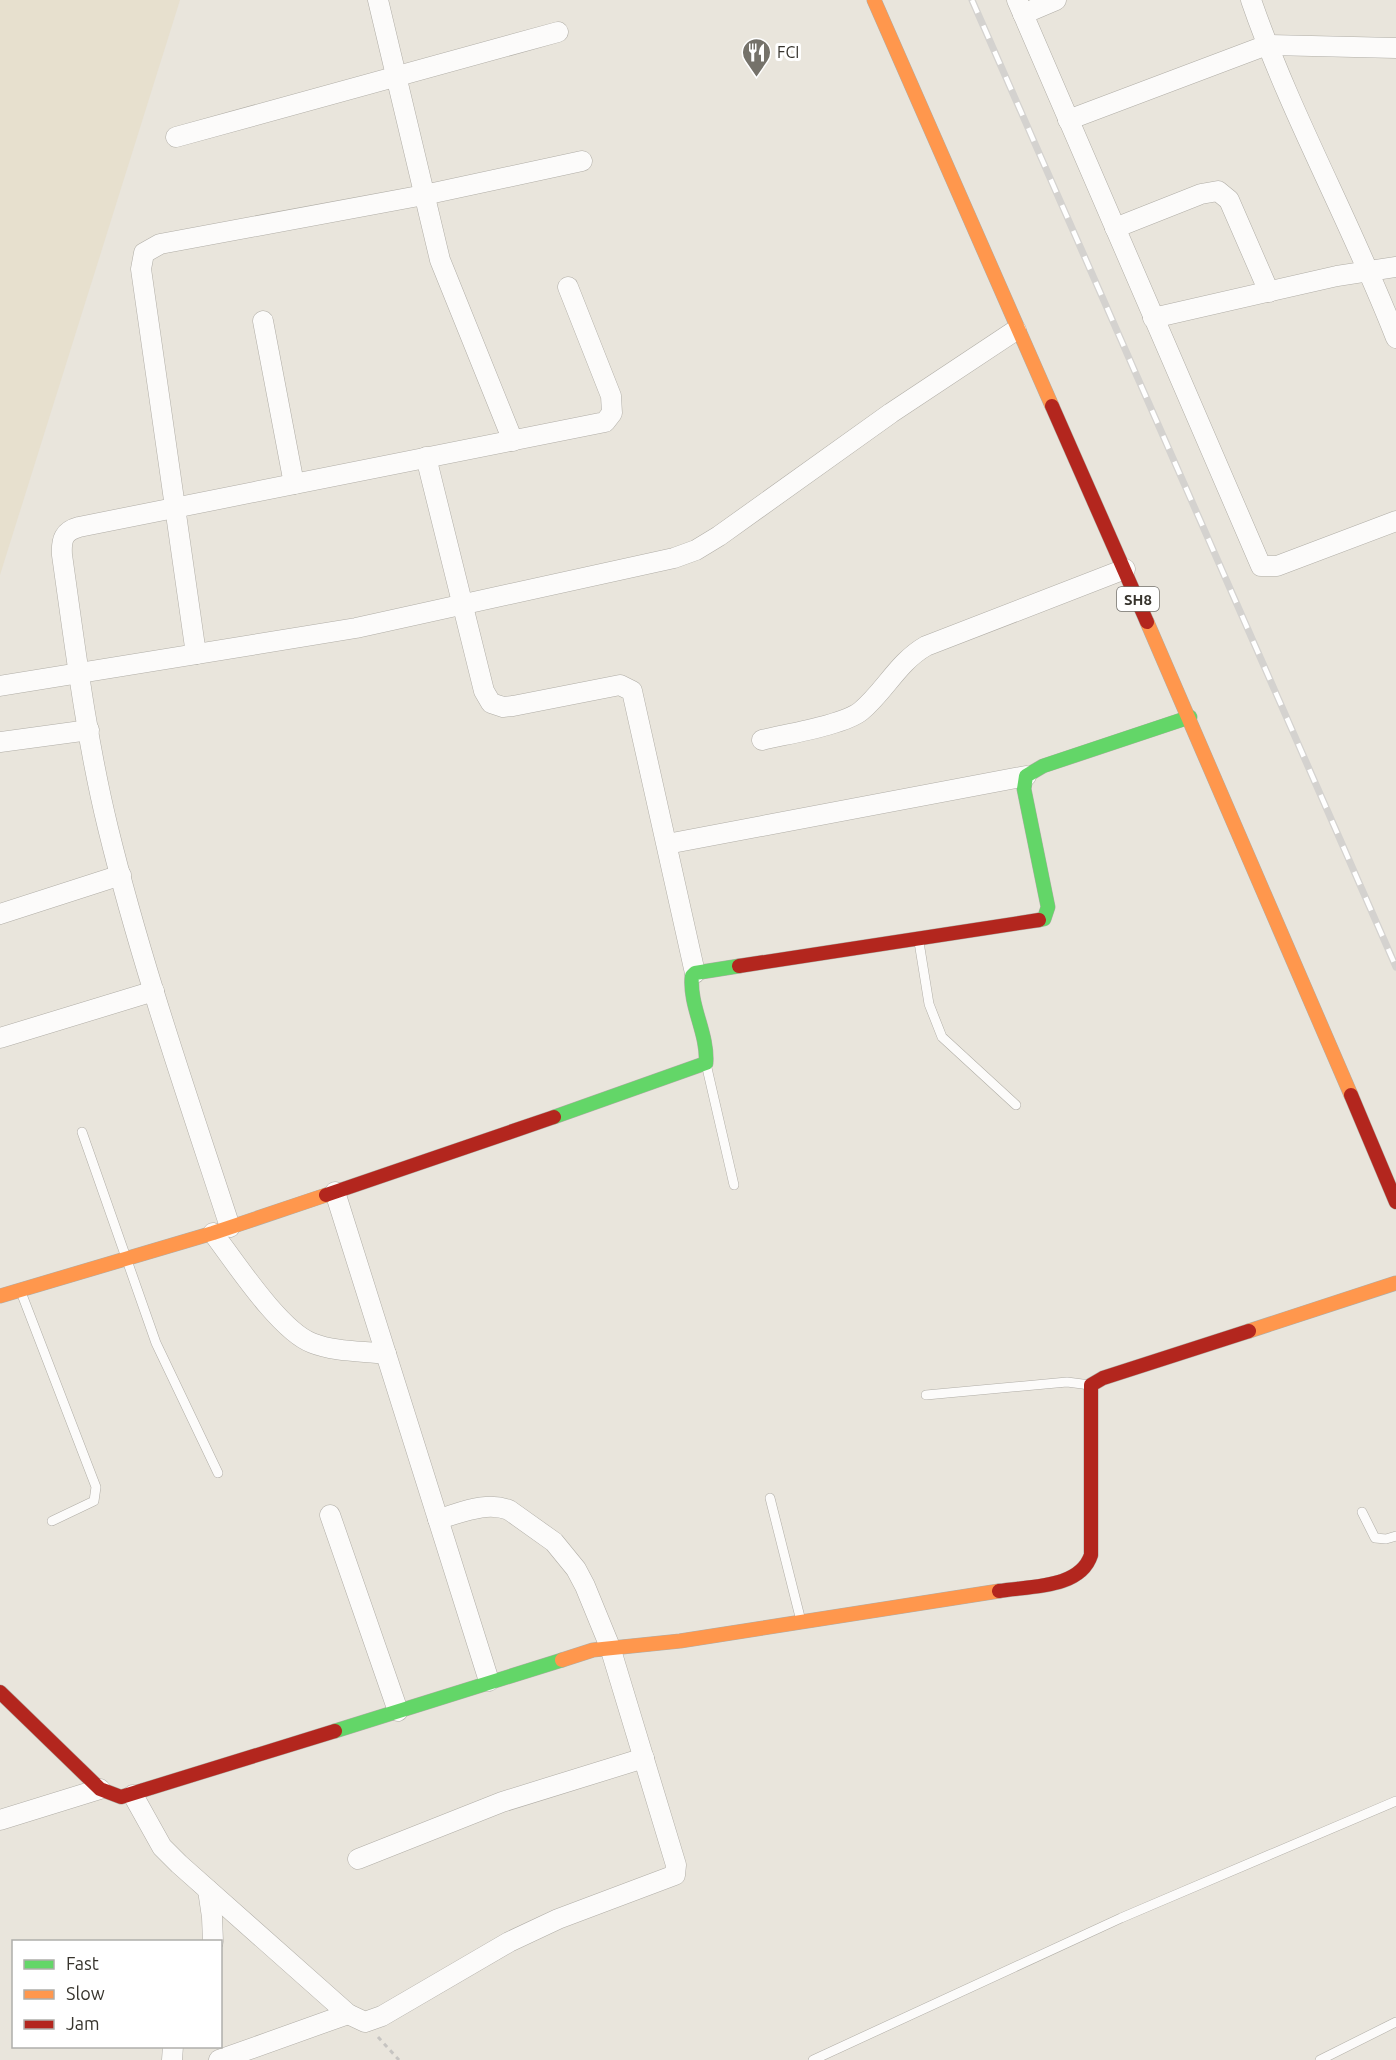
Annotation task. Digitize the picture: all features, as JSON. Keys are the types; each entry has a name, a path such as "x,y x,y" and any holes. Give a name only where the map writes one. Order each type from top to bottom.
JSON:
{"street":[{"path":"378,0 440,261 456,306 513,441"},
{"name":"SH8","path":"874,0 1016,330 1125,569 1289,943 1396,1202"},
{"path":"1056,0 1020,7 1261,566 1267,568 1277,566 1396,521"},
{"path":"1251,0 1267,45 1370,270 1396,338"},
{"path":"176,137 558,32"},
{"path":"1068,120 1267,45 1396,48"},
{"path":"196,654 141,268 144,253 159,244 424,195 582,161"},
{"path":"1115,228 1201,194 1218,191 1229,201 1269,292"},
{"path":"1153,318 1370,270 1396,267"},
{"path":"386,1354 326,1347 299,1336 281,1320 222,1230 108,827 79,673 62,555 62,539 71,529 79,527 605,422 612,413 611,396 568,287"},
{"path":"263,321 294,484"},
{"path":"0,686 356,628 647,566 696,550 891,413 1016,330"},
{"path":"0,1296 222,1230 693,1070 706,1063 706,1051 691,990 692,976 695,973 632,691 620,685 513,706 496,706 491,703 484,691 426,457"},
{"path":"762,740 849,718 869,704 912,654 926,646 1125,569"},
{"path":"667,844 1026,776 1043,766 1190,717"},
{"path":"0,742 89,730"},
{"path":"695,973 1038,921 1047,916 1048,907 1024,789 1026,776"},
{"path":"0,914 121,875"},
{"path":"0,1038 154,991"},
{"path":"334,1192 489,1681"},
{"path":"0,1692 100,1789 121,1797 561,1658 610,1647 680,1641 1067,1580 1079,1575 1087,1568 1091,1554 1091,1385 1102,1378 1396,1283"},
{"path":"219,2060 357,2018 382,2016 509,1942 558,1919 675,1875 676,1865 610,1647 576,1569 554,1542 501,1506 490,1506 438,1519"},
{"path":"330,1515 398,1711"},
{"path":"358,1859 502,1802 644,1758"},
{"path":"0,1820 100,1789"},
{"path":"133,1795 162,1847 208,1890 357,2018"},
{"path":"208,1890 213,1940"}],"lane":[{"path":"918,939 929,1004 942,1036 1016,1105"},
{"path":"706,1063 734,1185"},
{"path":"82,1132 156,1343 218,1473"},
{"path":"21,1290 96,1487 94,1501 89,1505 52,1521"},
{"path":"926,1395 1067,1382 1091,1385"},
{"path":"770,1498 802,1623"},
{"path":"1362,1512 1375,1538 1386,1539 1396,1536"},
{"path":"813,2060 1120,1918 1396,1801"},
{"path":"1320,2060 1396,2022"}],"path":[{"path":"357,2018 399,2060"}],"shaded area":[{"path":"0,0 180,0 0,575"}],"railway":[{"path":"972,0 1396,967"}],"traffic: fast":[{"path":"1039,920 1044,919 1048,907 1024,789 1026,776 1043,766 1190,717"},
{"path":"554,1117 706,1063 704,1041 693,998 692,976 695,973 739,966"},
{"path":"335,1731 562,1660"}],"traffic: slow":[{"path":"874,0 1052,406"},
{"path":"1147,622 1351,1095"},
{"path":"0,1296 213,1233 326,1195"},
{"path":"1249,1331 1396,1283"},
{"path":"562,1660 593,1650 680,1641 999,1591"}],"traffic: jam":[{"path":"1052,406 1147,622"},
{"path":"739,966 1039,920"},
{"path":"1351,1095 1396,1202"},
{"path":"326,1195 554,1117"},
{"path":"999,1591 1052,1584 1065,1580 1085,1566 1091,1555 1091,1385 1103,1378 1249,1331"},
{"path":"0,1692 100,1789 121,1797 335,1731"}],"place":[{"name":"FCI","path":"756,78"}]}
